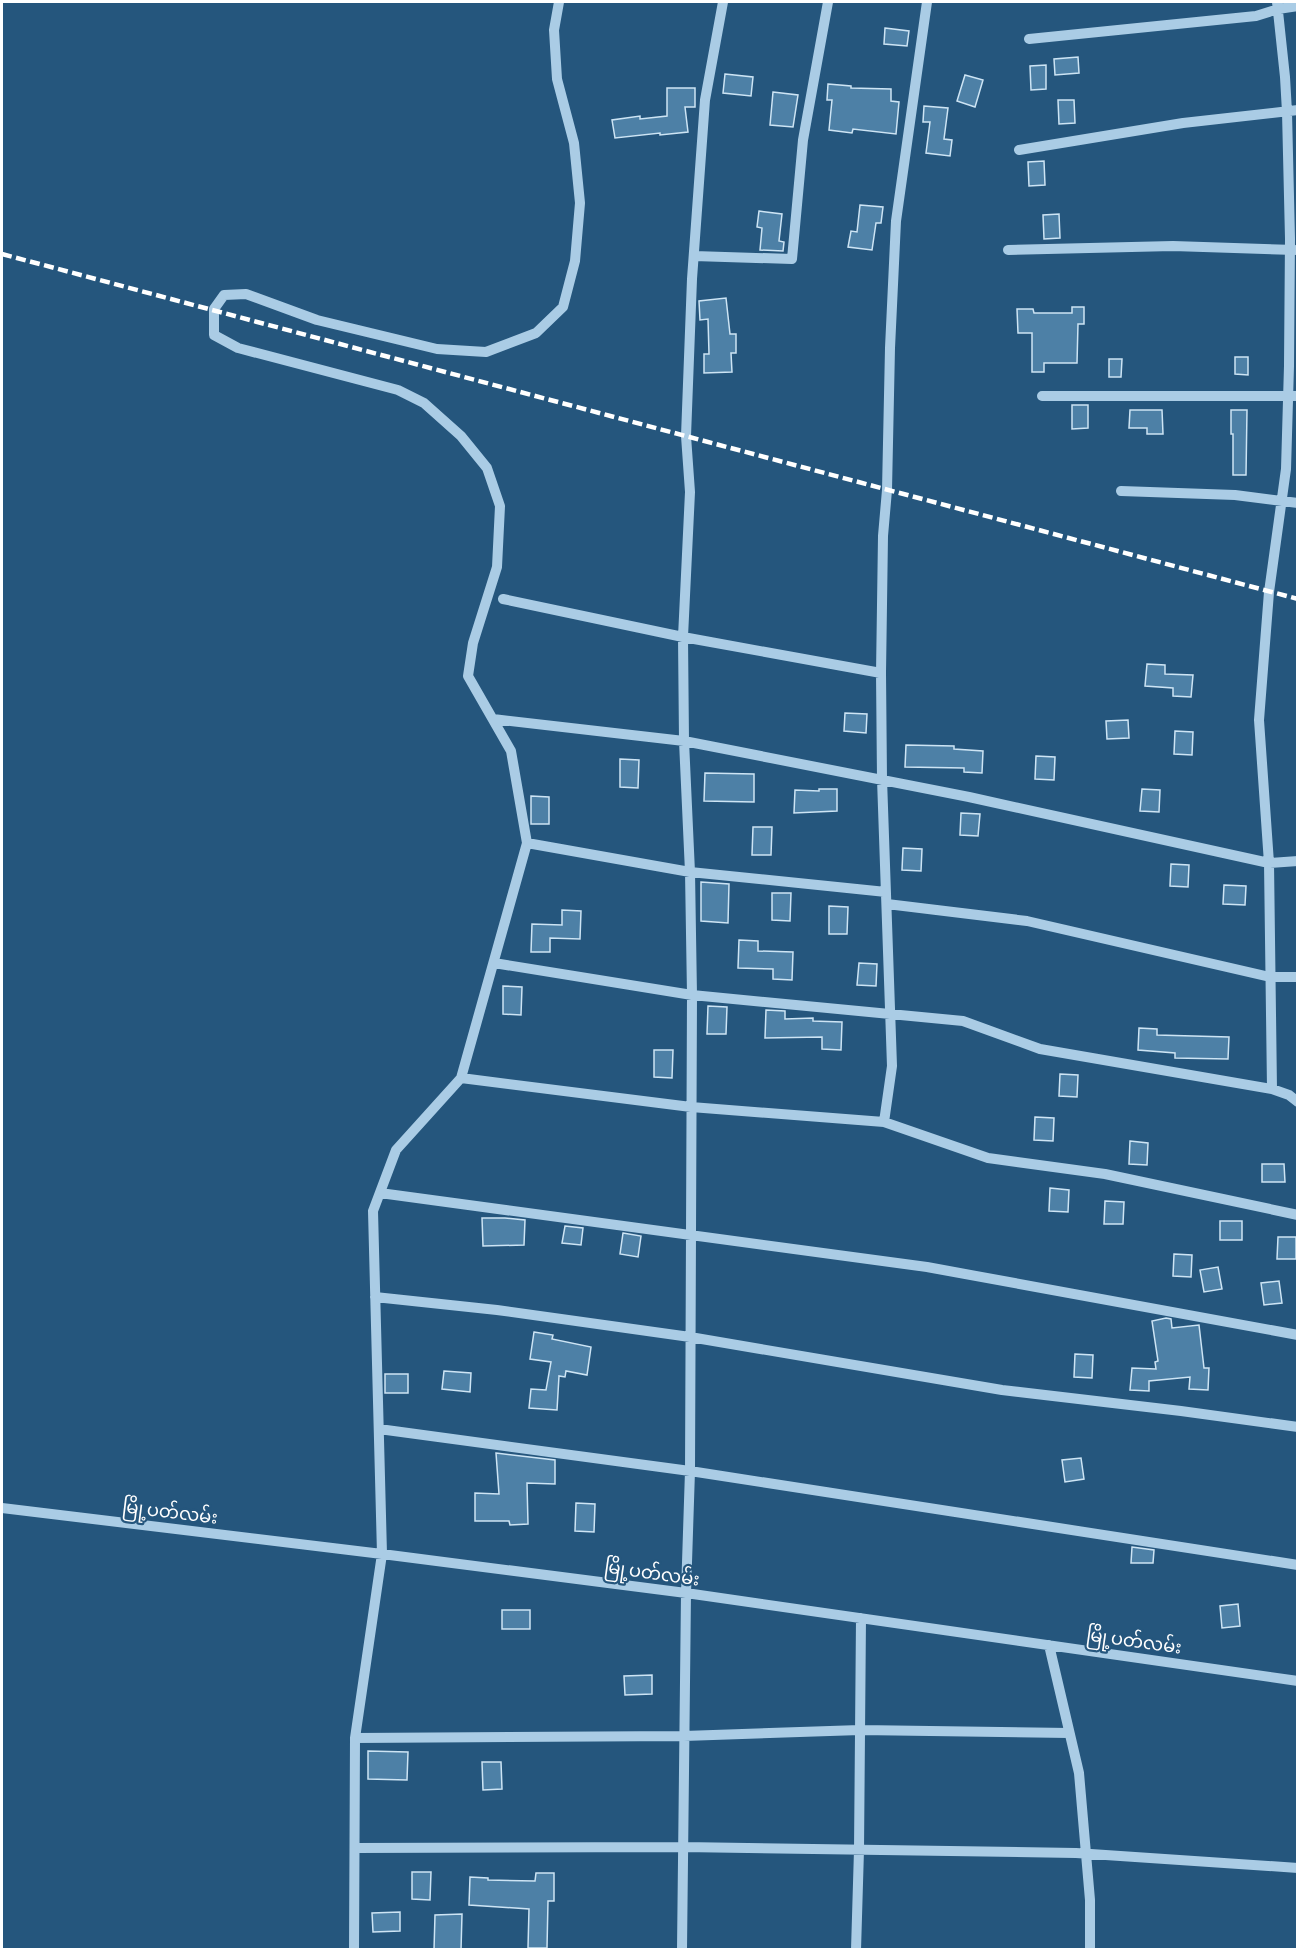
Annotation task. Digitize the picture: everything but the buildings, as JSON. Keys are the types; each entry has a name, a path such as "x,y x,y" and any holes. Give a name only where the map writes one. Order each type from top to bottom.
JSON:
{"street":[{"path":"354,1950 355,1737 382,1554 373,1211 396,1150 461,1078 527,843 511,751 468,676 473,643 497,567 500,506 487,468 461,436 424,402 399,390 238,348 214,335 214,309 224,295 246,294 317,321 436,349 486,352 536,333 563,307 574,261 580,203 574,143 556,79 554,30 559,2"},
{"path":"682,1950 686,1593 690,1471 692,1107 690,872 684,741 683,637 690,492 686,436 694,256 705,100 723,2"},
{"path":"694,256 792,259 803,140 828,2"},
{"path":"884,1122 892,1066 882,779 881,673 890,348 896,221 927,2"},
{"path":"1272,1089 1269,863 1259,720 1269,592 1286,469 1293,395 1294,250 1292,111 1278,5"},
{"path":"1029,39 1256,16 1278,5 1298,6"},
{"path":"1019,150 1183,123 1292,111"},
{"path":"1008,250 1173,246 1294,250"},
{"path":"1042,396 1293,395"},
{"path":"1121,491 1235,495 1298,503"},
{"path":"503,599 683,637 881,673"},
{"path":"493,719 684,741 882,779 1269,863 1298,861"},
{"path":"527,843 690,872 886,898 1027,921 1270,976 1298,977"},
{"path":"494,963 692,995 963,1021 1040,1049 1272,1089 1295,1098"},
{"path":"461,1078 692,1107 884,1122 988,1158 1104,1174 1298,1215"},
{"path":"380,1192 927,1267 1298,1335"},
{"path":"375,1297 496,1310 690,1337 1002,1390 1298,1427"},
{"path":"379,1429 690,1471 1298,1564"},
{"name":"မြို့ပတ်လမ်း","path":"2,1508 686,1593 1298,1681"},
{"path":"856,1950 861,1618"},
{"path":"1049,1645 1079,1773 1090,1900 1090,1950"},
{"path":"355,1737 684,1736 860,1730 1069,1733"},
{"path":"355,1848 683,1847 1086,1854 1298,1868"}],"railway":[{"path":"2,254 1298,599"}]}
